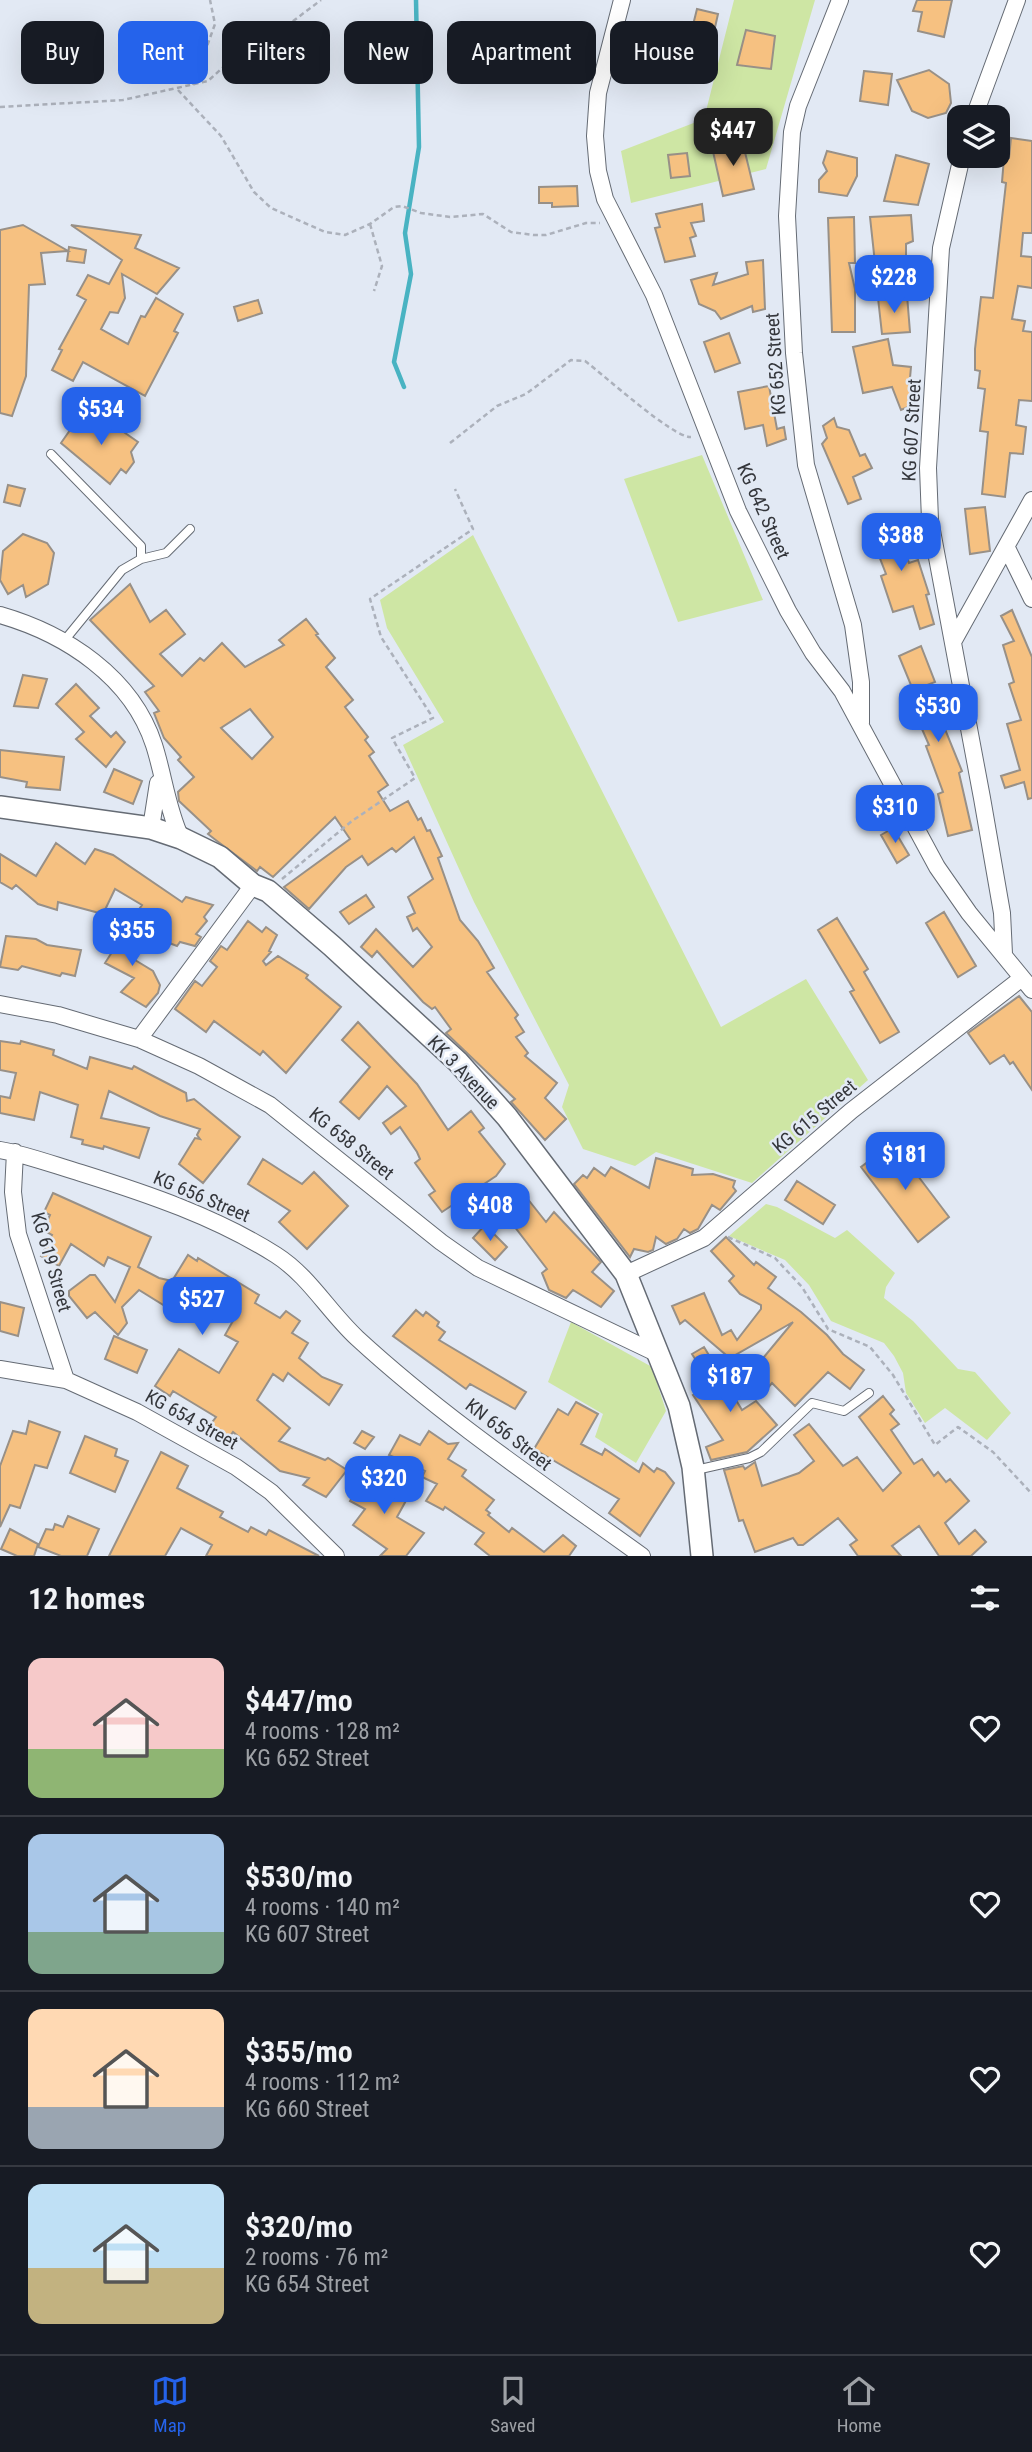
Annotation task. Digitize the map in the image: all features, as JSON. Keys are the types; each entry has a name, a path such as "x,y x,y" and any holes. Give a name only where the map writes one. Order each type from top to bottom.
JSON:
{"street":[{"name":"KG 642 Street","path":"622,0 598,93 595,136 598,171 605,199 654,295 738,512 788,611 813,653 842,691 907,817 937,867 969,913 1027,984"},
{"name":"KG 652 Street","path":"840,0 798,106 792,132 787,216 797,395 806,465 853,625 861,682 862,727"},
{"path":"978,105 1017,0"},
{"name":"KG 607 Street","path":"959,168 941,248 928,468 930,520 1002,913 1004,954"},
{"path":"954,640 1032,500"},
{"path":"1007,548 1032,598"},
{"path":"0,615 24,622 64,641 109,675 131,698 146,722 160,763 170,815 181,838"},
{"path":"151,828 160,763"},
{"name":"KK 3 Avenue","path":"0,807 151,828 181,838 220,858 260,888 458,1062 516,1128 626,1274 679,1406 693,1471 702,1556"},
{"path":"139,1039 260,888"},
{"name":"KG 615 Street","path":"626,1274 685,1249 712,1231 851,1111 1027,984"},
{"name":"KG 658 Street","path":"0,1004 58,1014 139,1039 199,1066 270,1105 441,1242 478,1268 660,1355"},
{"name":"KG 656 Street","path":"7,1151 130,1189 240,1234 278,1256 310,1284 355,1337"},
{"name":"KG 619 Street","path":"7,1151 18,1234 66,1380"},
{"name":"KN 656 Street","path":"355,1337 522,1472 642,1556"},
{"name":"KG 654 Street","path":"0,1369 66,1380 137,1412 236,1467 271,1492 336,1556"}],"lane":[{"path":"51,454 141,546 141,559"},
{"path":"64,641 122,570 141,559 166,553 190,529"},
{"path":"693,1471 749,1458 761,1452 812,1403 844,1411 870,1393"}],"path":[{"path":"192,85 215,24 210,0"},
{"path":"0,107 76,105 178,90 208,81 230,61 276,34 321,0"},
{"path":"178,90 221,136 254,192 271,208 299,223 325,232 345,235 370,224 394,207 402,206 421,213 440,215 483,214 510,232 533,235 547,235 586,223 617,223"},
{"path":"370,224 383,267 374,291"},
{"path":"450,443 497,406 526,394 571,360 585,361 684,438 708,437"},
{"path":"260,888 415,778 392,738 433,718 382,637 370,599 472,529 455,489"},
{"path":"712,1231 775,1258 803,1287 828,1329 870,1347 893,1374 904,1398 935,1445 958,1427 993,1452 1032,1494"}],"green space":[{"path":"734,0 815,0 766,169 631,203 621,151 704,119 713,84 718,84 718,63"},
{"path":"702,455 763,600 678,622 624,479"},
{"path":"473,535 721,1027 806,979 868,1080 752,1183 656,1152 635,1166 583,1149 562,1107 569,1085 474,902 403,745 444,722 387,628 380,600"},
{"path":"766,1204 777,1207 835,1238 847,1230 895,1273 886,1287 884,1298 913,1321 958,1369 975,1372 1011,1413 987,1440 945,1408 925,1423 906,1393 903,1373 884,1343 831,1321 809,1285 785,1260 729,1236"},
{"path":"571,1322 652,1367 666,1411 636,1463 595,1437 603,1414 548,1382"}],"building":[{"path":"917,0 952,0 944,37 918,31 922,12 913,11"},
{"path":"697,9 718,14 716,21 694,21"},
{"path":"746,30 775,36 771,69 737,65"},
{"path":"929,70 949,84 951,103 947,105 946,113 928,118 912,111 897,80"},
{"path":"864,71 892,74 888,105 860,101"},
{"path":"1011,138 1032,141 1032,233 1023,233 1021,256 1032,257 1032,288 1018,286 1012,319 1025,321 1023,331 1032,332 1032,401 1019,400 1016,425 1026,427 1023,454 1010,453 1005,497 982,494 988,432 980,431 985,389 978,388 980,371 975,370 975,349 981,297 993,298 1006,183 1002,182 1003,168 1010,168"},
{"path":"742,140 754,189 723,196 712,147"},
{"path":"827,151 857,158 857,176 847,196 819,192 819,180 827,171 823,163"},
{"path":"687,153 690,176 671,178 668,155"},
{"path":"896,155 929,164 918,205 884,201"},
{"path":"577,186 578,206 552,207 552,203 539,203 539,187"},
{"path":"702,204 704,221 691,223 696,236 690,238 695,256 665,262 655,228 660,227 656,214"},
{"path":"911,215 913,241 906,244 906,264 875,263 870,217"},
{"path":"854,217 855,263 849,263 855,289 855,332 832,332 828,218"},
{"path":"23,225 68,251 41,253 45,284 29,285 26,376 12,416 0,413 0,230"},
{"path":"71,225 141,235 135,248 179,268 157,294 122,274 125,298 118,313 110,312 101,329 128,344 141,316 145,317 156,298 183,314 174,331 178,333 145,396 83,362 73,381 52,370 62,350 59,349 86,300 77,295 88,275 109,284 122,260"},
{"path":"69,247 86,250 84,263 67,261"},
{"path":"763,260 765,309 753,312 752,306 721,319 715,311 699,304 691,280 717,273 713,285 748,274 746,262"},
{"path":"907,295 910,332 882,334 878,298"},
{"path":"258,300 262,313 238,321 234,307"},
{"path":"729,333 740,363 715,372 704,342"},
{"path":"888,339 893,365 911,367 909,389 915,404 901,410 892,387 863,393 853,347"},
{"path":"769,386 777,429 784,427 786,439 767,446 763,425 745,429 738,392"},
{"path":"82,413 107,431 112,424 138,442 131,452 134,462 126,473 121,469 110,484 61,443"},
{"path":"834,418 837,427 849,430 860,456 865,454 872,468 853,477 861,499 848,504 822,444 827,438 823,426"},
{"path":"8,485 25,489 20,506 4,502"},
{"path":"985,507 990,551 970,554 965,509"},
{"path":"893,516 909,563 918,560 929,594 926,595 934,624 920,629 913,606 893,612 881,576 886,574 872,538 876,537 872,522"},
{"path":"23,534 47,543 54,553 48,584 26,597 23,585 8,594 0,580 3,551"},
{"path":"130,584 150,622 166,610 185,634 160,654 182,676 200,658 204,661 222,643 245,667 284,645 279,640 306,619 335,658 326,667 353,700 345,707 368,737 365,740 374,752 369,756 388,785 378,792 390,811 408,801 418,820 421,818 427,831 430,830 442,856 438,858 460,920 478,941 494,968 487,972 518,1015 515,1018 524,1032 516,1037 528,1053 525,1056 557,1083 545,1098 566,1119 545,1140 511,1102 515,1099 446,1033 451,1029 435,1007 432,1009 423,1002 377,951 372,957 361,947 376,929 413,967 432,947 417,928 413,931 407,917 415,913 408,897 433,879 414,837 396,852 392,848 368,865 362,856 346,867 309,909 284,887 350,839 335,817 273,877 260,867 257,871 208,834 211,831 179,801 178,792 194,777 178,760 181,757 164,738 154,713 159,711 145,692 154,686 90,620","holes":["250,709 273,737 252,759 221,728"]},
{"path":"1012,610 1032,657 1032,798 1028,799 1024,782 1005,788 1001,776 1020,770 1007,724 1021,720 1009,684 1014,682 1003,645 1014,641 1001,616"},
{"path":"921,646 935,682 927,685 962,771 959,773 972,830 948,836 938,794 943,792 926,746 929,745 911,704 918,702 899,656"},
{"path":"23,675 47,679 38,708 14,706"},
{"path":"76,684 99,708 90,716 111,737 116,732 125,742 106,767 76,739 84,732 56,704"},
{"path":"0,750 64,757 60,790 26,787 27,782 0,777"},
{"path":"114,769 142,781 133,804 104,792"},
{"path":"893,828 909,855 897,863 881,835"},
{"path":"56,843 85,864 95,849 113,855 182,902 186,897 213,905 204,917 207,921 196,934 201,937 195,946 180,942 177,946 146,934 154,920 138,911 142,905 115,889 103,914 58,902 57,910 38,904 16,885 12,889 0,882 0,854 36,876"},
{"path":"366,895 374,907 349,924 340,912"},
{"path":"944,912 976,966 958,977 926,923"},
{"path":"837,918 868,969 864,972 899,1032 880,1043 850,992 854,990 818,930"},
{"path":"248,921 262,932 266,927 277,935 269,951 271,952 263,961 266,965 278,956 308,975 306,978 341,1007 286,1073 263,1051 260,1055 214,1021 206,1032 175,1009 195,981 202,986 217,967 210,961 221,946 227,950"},
{"path":"109,928 144,945 135,960 153,971 160,985 158,993 146,1007 121,992 134,978 105,963 114,949 102,941"},
{"path":"6,936 36,939 47,945 81,950 75,976 62,973 60,976 22,966 18,970 0,967"},
{"path":"1019,996 1032,1012 1032,1090 1013,1062 1010,1064 1004,1055 990,1064 968,1033"},
{"path":"358,1022 417,1084 448,1130 471,1111 484,1128 479,1132 505,1164 496,1176 442,1212 429,1195 435,1191 415,1163 420,1159 417,1152 400,1127 391,1134 383,1123 406,1106 387,1086 359,1119 340,1102 370,1067 342,1040"},
{"path":"0,1041 20,1044 21,1041 54,1050 53,1055 87,1069 90,1057 132,1069 134,1066 186,1093 187,1101 194,1099 240,1137 203,1183 179,1164 195,1138 200,1139 197,1135 200,1129 160,1116 109,1091 101,1118 149,1128 139,1158 104,1146 103,1149 82,1144 83,1140 71,1137 78,1105 40,1092 34,1120 0,1113 0,1096 10,1098 16,1073 0,1070"},
{"path":"893,1143 949,1217 918,1242 861,1167"},
{"path":"656,1158 693,1169 692,1175 713,1174 735,1181 733,1187 736,1191 720,1210 712,1205 698,1229 690,1233 684,1229 677,1239 666,1244 656,1237 653,1250 648,1252 634,1249 630,1257 574,1184 583,1175 587,1178 594,1168 605,1176 611,1167 649,1188"},
{"path":"263,1159 302,1184 314,1172 348,1206 307,1249 279,1222 290,1211 248,1184"},
{"path":"797,1181 835,1205 823,1224 785,1200"},
{"path":"519,1188 546,1222 554,1212 601,1262 592,1272 614,1291 601,1307 573,1290 566,1298 549,1290 542,1273 547,1269 498,1205"},
{"path":"53,1193 151,1237 138,1267 159,1278 172,1281 188,1255 197,1261 198,1258 259,1295 255,1303 280,1318 286,1311 300,1321 292,1333 308,1343 299,1358 322,1377 342,1385 329,1405 288,1373 283,1381 273,1374 257,1400 290,1428 279,1441 325,1460 328,1458 347,1470 326,1497 303,1485 309,1478 280,1471 233,1432 225,1443 207,1429 216,1417 173,1391 170,1396 155,1386 179,1349 219,1373 238,1342 225,1335 234,1319 198,1298 186,1319 139,1290 122,1307 127,1323 118,1335 95,1312 87,1318 69,1296 69,1291 90,1275 95,1275 115,1302 130,1267 108,1257 104,1266 71,1244 59,1266 41,1256 52,1235 43,1230 50,1215 44,1212"},
{"path":"485,1225 507,1247 495,1260 473,1238"},
{"path":"726,1237 754,1265 756,1262 776,1277 768,1288 801,1312 827,1335 843,1354 864,1370 850,1389 828,1372 795,1406 772,1383 766,1390 749,1375 793,1322 732,1357 734,1362 729,1358 719,1364 726,1355 685,1320 680,1324 672,1306 704,1293 722,1335 731,1330 737,1340 761,1309 761,1305 740,1294 729,1281 734,1276 711,1251"},
{"path":"0,1302 24,1308 18,1336 0,1331"},
{"path":"416,1310 423,1316 426,1312 439,1322 437,1326 445,1332 439,1340 526,1392 515,1409 470,1384 466,1389 393,1336"},
{"path":"114,1336 147,1350 137,1373 105,1359"},
{"path":"704,1347 742,1410 756,1401 777,1425 747,1452 711,1460 706,1447 723,1440 693,1395 711,1384 692,1354"},
{"path":"883,1396 894,1410 890,1414 899,1424 891,1430 914,1464 922,1459 934,1476 938,1472 946,1482 950,1479 969,1501 945,1523 959,1544 975,1530 986,1542 971,1556 939,1556 919,1526 892,1546 901,1556 858,1556 850,1545 857,1540 838,1518 803,1545 798,1545 793,1538 755,1552 743,1520 739,1521 724,1470 743,1466 745,1469 755,1462 762,1486 799,1473 814,1461 794,1435 809,1424 843,1466 857,1457 883,1491 901,1473 859,1417"},
{"path":"576,1402 598,1414 581,1444 602,1455 605,1449 639,1472 643,1463 654,1472 657,1468 665,1472 674,1483 640,1536 609,1513 619,1499 534,1449 558,1409 568,1415"},
{"path":"29,1421 60,1432 47,1468 35,1465 20,1508 10,1505 0,1527 0,1466 13,1431 26,1434"},
{"path":"362,1431 374,1437 365,1449 354,1443"},
{"path":"429,1431 448,1444 458,1443 448,1459 466,1470 462,1476 494,1500 486,1510 490,1513 488,1515 509,1532 512,1528 544,1552 563,1535 576,1546 569,1556 490,1556 475,1544 484,1533 445,1507 443,1510 426,1501 437,1484 422,1477 425,1471 389,1455 400,1435 420,1445"},
{"path":"85,1436 117,1449 115,1456 128,1461 115,1492 70,1473"},
{"path":"161,1452 188,1466 177,1488 223,1512 220,1517 248,1532 251,1527 266,1535 269,1530 319,1556 206,1556 212,1545 181,1528 165,1556 109,1556"},
{"path":"367,1470 408,1497 397,1517 424,1533 406,1556 380,1556 387,1549 353,1525 365,1509 350,1501"},
{"path":"68,1516 99,1529 87,1556 61,1556 38,1547 46,1529 53,1530 55,1524 63,1527"},
{"path":"10,1529 38,1544 34,1556 17,1556 1,1549"}],"waterway":[{"path":"404,387 394,362 411,274 405,233 419,147 416,0"}]}
